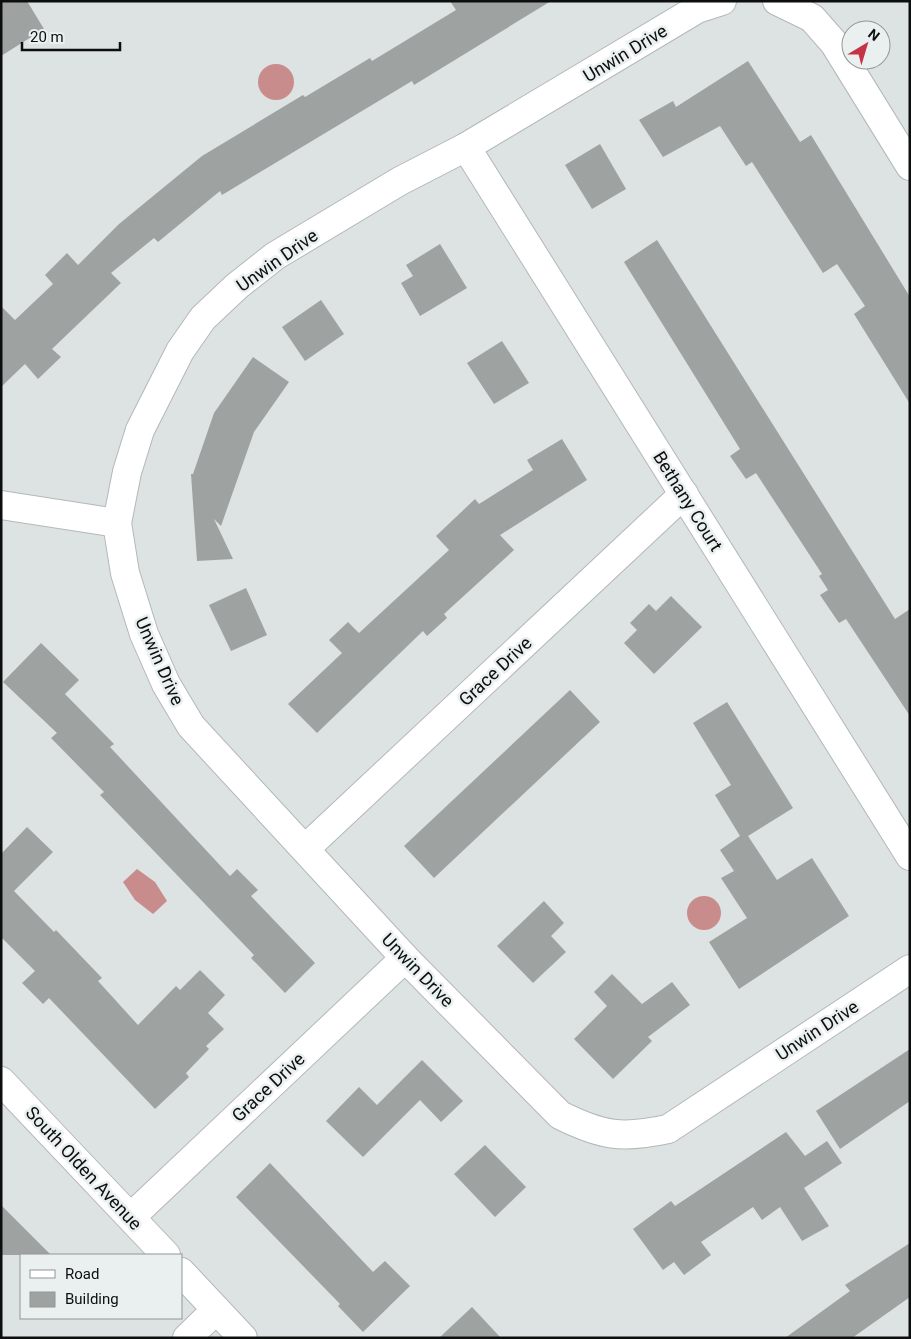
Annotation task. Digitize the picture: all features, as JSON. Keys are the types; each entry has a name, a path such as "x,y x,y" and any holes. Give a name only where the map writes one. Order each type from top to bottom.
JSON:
{"street":[{"name":"Unwin Drive","path":"722,1 697,9 466,147 400,181 275,256 237,286 204,318 180,351 140,430 127,472 117,523 125,573 144,634 166,684 191,726 221,761 306,848 405,958 560,1115 588,1129 612,1134 639,1135 668,1129 910,969"},
{"path":"777,1 812,18 834,43 910,166"},
{"name":"Bethany Court","path":"466,147 910,856"},
{"name":"Grace Drive","path":"306,848 684,494"},
{"path":"1,505 117,523"},
{"name":"Grace Drive","path":"131,1217 405,958"},
{"name":"South Olden Avenue","path":"1,1081 165,1254"},
{"path":"182,1273 243,1338"},
{"path":"187,1338 216,1310"}],"shaded area":[{"path":"276,64 289,69 294,82 289,95 276,100 263,95 258,82 263,69"},
{"path":"137,869 155,882 167,901 153,914 135,900 123,882"},
{"path":"704,896 711,897 716,901 720,906 720,920 716,925 711,929 704,930 697,929 692,925 688,920 687,913 688,906 692,901 697,897"}],"building":[{"path":"1,1 27,1 44,29 1,56"},
{"path":"450,1 551,1 414,85 412,81 222,195 220,191 158,242 154,238 111,273 121,283 52,349 61,357 38,379 25,364 1,387 1,306 15,320 53,284 45,275 67,253 78,265 119,224 202,156 303,95 305,97 370,58 372,61 456,10"},
{"path":"748,61 800,142 811,135 910,297 910,404 854,314 865,306 837,264 823,273 752,162 746,166 720,126 663,157 639,120 673,101 676,107"},
{"path":"600,144 626,189 592,209 565,165"},
{"path":"657,240 895,619 910,609 910,716 846,619 839,623 820,595 828,590 819,576 822,574 756,473 746,479 730,456 740,449 624,262"},
{"path":"440,244 467,288 420,316 401,283 413,276 406,265"},
{"path":"321,300 344,334 305,361 282,327"},
{"path":"502,341 529,383 494,404 467,363"},
{"path":"253,357 289,382 254,432 221,526 214,519 233,559 197,561 191,474 193,474 214,413"},
{"path":"562,439 587,480 500,535 514,550 444,614 447,618 427,636 423,631 317,733 288,704 342,653 329,640 348,622 359,633 449,550 436,536 475,499 479,504 533,470 527,460"},
{"path":"246,588 267,635 231,651 209,605"},
{"path":"671,596 702,627 654,674 624,643 637,630 630,623 649,604 656,611"},
{"path":"41,643 79,680 65,694 114,744 110,747 230,876 237,869 258,890 251,896 315,963 285,993 251,958 254,955 100,795 104,792 51,738 57,733 3,682"},
{"path":"570,690 600,722 434,878 404,846"},
{"path":"727,702 793,808 748,836 777,880 812,858 849,916 739,989 709,942 747,918 721,878 734,871 720,850 740,836 715,795 731,785 693,723"},
{"path":"27,827 53,852 14,891 54,932 56,930 102,978 98,981 138,1025 176,986 180,990 200,970 225,995 208,1013 224,1029 206,1046 209,1049 186,1073 189,1077 155,1109 49,998 43,1004 22,983 35,971 1,937 1,854"},
{"path":"544,901 564,923 551,936 566,952 533,983 497,946"},
{"path":"612,974 642,1004 672,982 690,1005 648,1037 652,1041 613,1079 574,1039 607,1006 594,992"},
{"path":"910,1049 910,1101 840,1149 816,1111"},
{"path":"422,1060 463,1101 441,1122 420,1100 363,1157 326,1121 359,1087 377,1105"},
{"path":"786,1132 805,1156 827,1141 842,1163 804,1188 829,1226 802,1241 780,1207 762,1220 753,1207 701,1242 711,1255 684,1275 674,1262 663,1270 633,1229 671,1201 675,1206"},
{"path":"485,1145 526,1187 495,1217 454,1174"},
{"path":"270,1163 373,1272 385,1261 410,1286 363,1332 338,1306 340,1304 236,1197"},
{"path":"1,1205 50,1254 1,1255"},
{"path":"910,1243 910,1297 852,1338 785,1338 850,1291 845,1285"},
{"path":"472,1307 501,1338 439,1338"}]}
